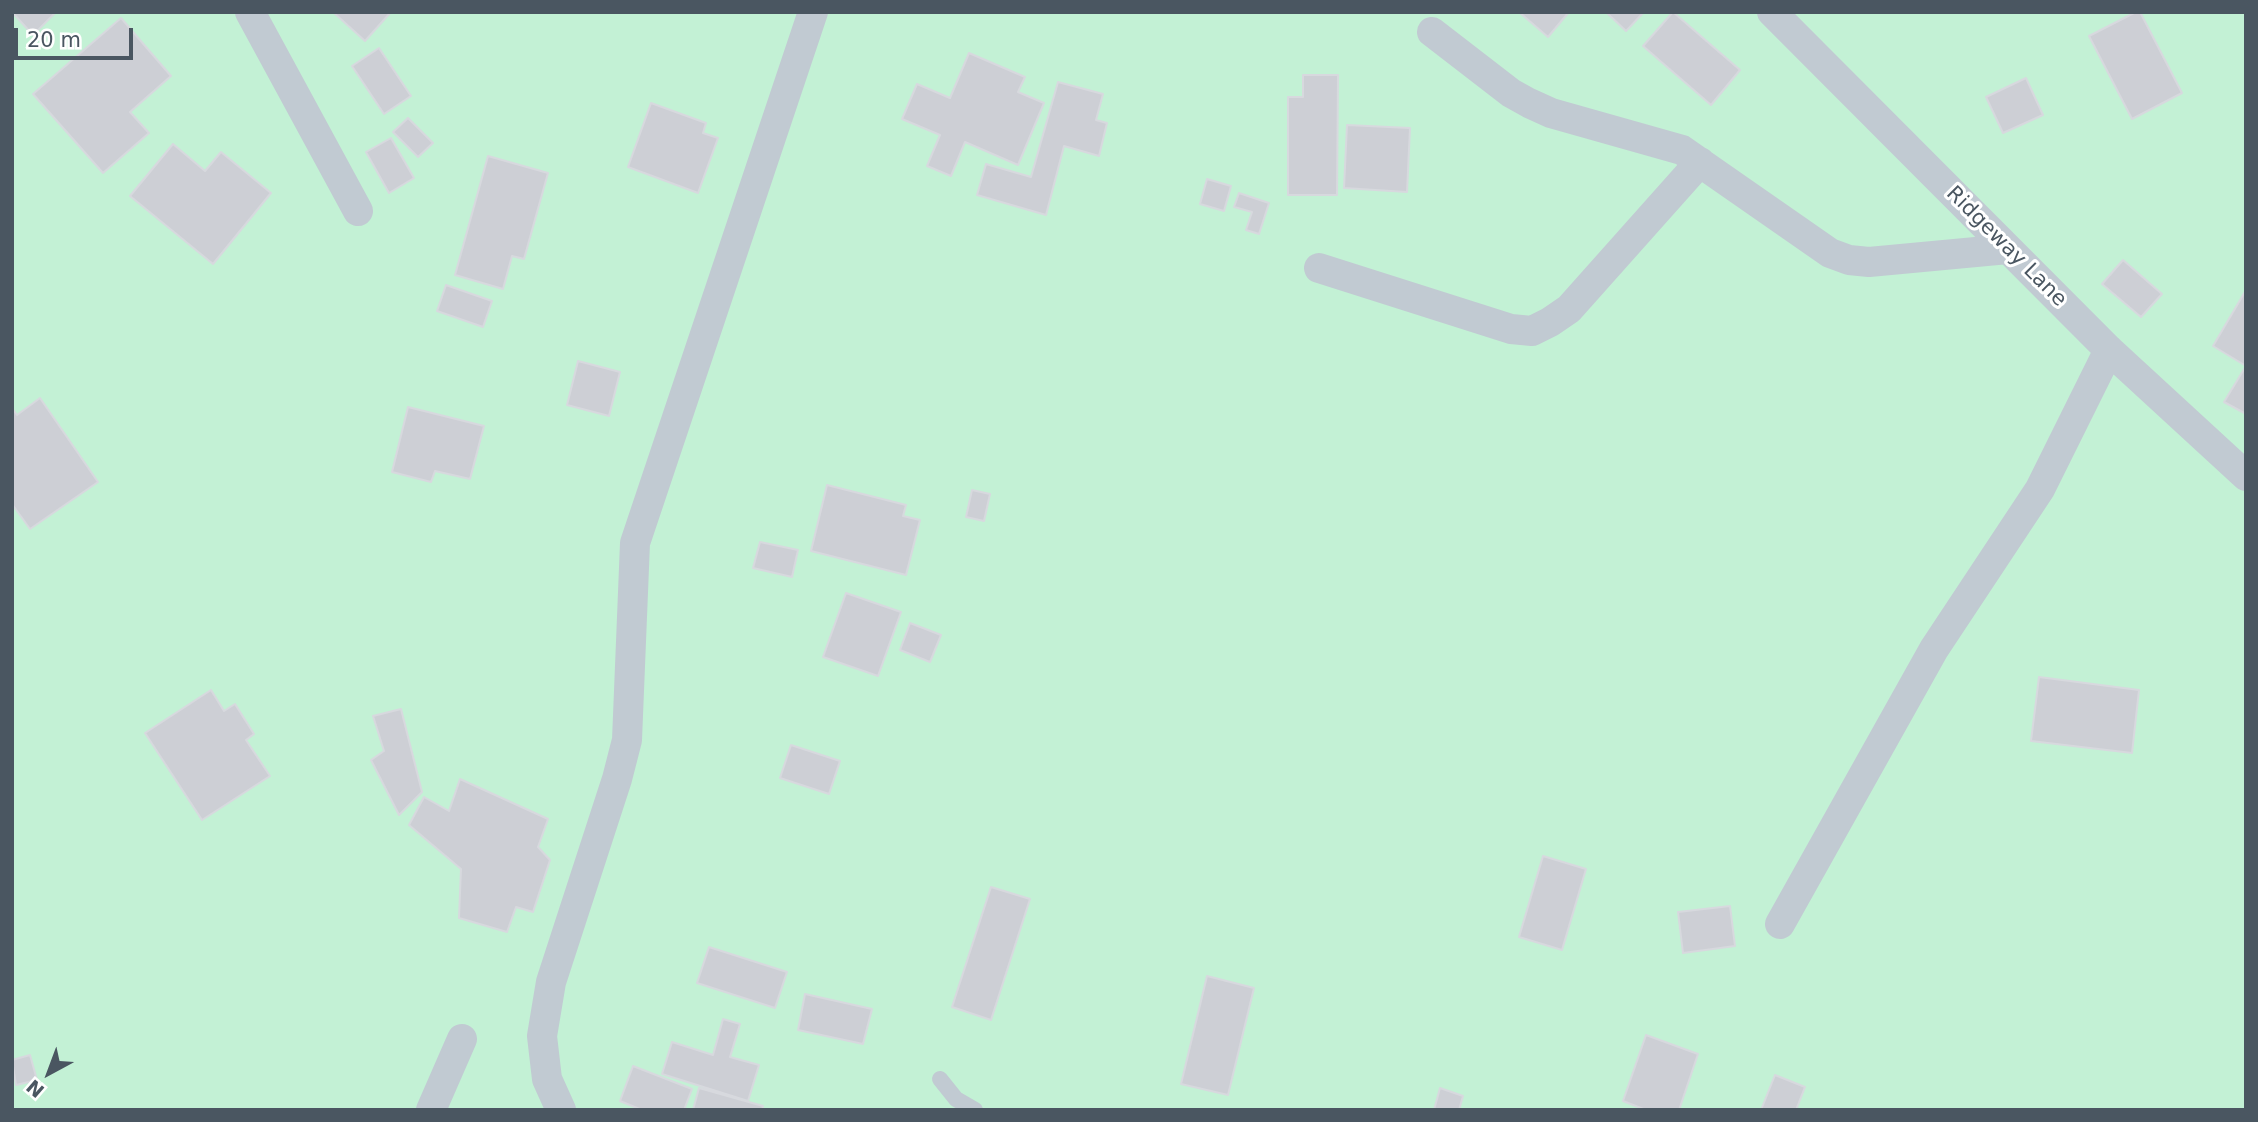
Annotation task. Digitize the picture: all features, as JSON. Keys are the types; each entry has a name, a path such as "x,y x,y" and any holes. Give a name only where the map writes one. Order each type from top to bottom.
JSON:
{"street":[{"path":"250,12 358,211"},
{"path":"561,1110 547,1079 542,1036 551,982 617,779 627,740 635,543 813,12"},
{"name":"Ridgeway Lane","path":"1773,12 2109,350 2246,476"},
{"path":"1433,33 1511,93 1529,103 1551,113 1682,150 1830,253 1849,260 1869,262 2008,248"},
{"path":"1320,268 1510,329 1532,331 1569,309 1700,162"},
{"path":"1780,924 1934,649 2040,489 2109,350"},
{"path":"431,1110 462,1039"}],"lane":[{"path":"940,1079 956,1099 975,1110"}],"green space":[{"path":"12,12 2246,12 2246,1110 12,1110"}],"building":[{"path":"12,12 56,12 33,35"},
{"path":"333,12 391,12 365,41"},
{"path":"1519,12 1569,12 1548,37"},
{"path":"1606,12 1644,12 1626,31"},
{"path":"1673,12 1740,70 1711,105 1643,46"},
{"path":"2140,12 2182,93 2132,119 2089,36"},
{"path":"121,18 171,76 130,112 149,133 103,173 33,94"},
{"path":"379,48 411,96 384,114 352,66"},
{"path":"969,53 1025,77 1018,92 1044,103 1018,165 965,142 951,176 927,166 940,135 902,119 917,84 950,98"},
{"path":"1303,75 1338,75 1337,195 1288,195 1288,97 1303,97"},
{"path":"2026,78 2043,115 2003,133 1986,97"},
{"path":"1058,82 1103,94 1096,120 1107,123 1099,156 1064,146 1046,215 977,195 986,164 1031,177"},
{"path":"651,103 706,123 703,133 718,138 698,193 628,167"},
{"path":"408,118 433,143 418,157 393,132"},
{"path":"1347,125 1410,128 1407,192 1344,188"},
{"path":"391,138 414,178 389,193 366,152"},
{"path":"173,144 205,171 221,152 271,193 213,264 130,196"},
{"path":"488,156 548,173 524,259 512,256 503,289 455,275"},
{"path":"1207,179 1231,186 1224,211 1200,204"},
{"path":"1239,193 1269,203 1259,234 1246,230 1252,212 1234,207"},
{"path":"2123,260 2162,294 2141,317 2102,284"},
{"path":"446,285 492,301 483,327 437,311"},
{"path":"2246,290 2246,366 2213,346"},
{"path":"578,361 620,372 609,416 567,405"},
{"path":"2246,366 2246,414 2224,402"},
{"path":"40,398 98,482 30,529 12,504 12,408 17,415"},
{"path":"408,407 484,426 470,479 435,471 431,482 392,472"},
{"path":"827,485 906,505 903,516 920,520 906,575 811,551"},
{"path":"972,490 990,494 984,521 966,517"},
{"path":"760,542 798,550 792,577 753,568"},
{"path":"846,593 901,612 878,676 823,657"},
{"path":"910,623 941,635 930,662 900,650"},
{"path":"2039,677 2139,690 2132,753 2031,741"},
{"path":"211,690 224,711 235,704 254,734 246,740 270,776 202,820 145,733"},
{"path":"401,709 422,792 399,815 371,760 384,751 373,716"},
{"path":"791,745 840,761 829,794 780,778"},
{"path":"460,779 548,819 538,847 550,860 533,912 516,907 507,932 459,918 461,869 409,825 424,797 449,811"},
{"path":"1543,856 1586,869 1562,950 1519,937"},
{"path":"991,887 1030,899 991,1020 952,1007"},
{"path":"1730,906 1735,946 1683,953 1678,912"},
{"path":"709,947 787,972 775,1008 697,983"},
{"path":"1207,976 1254,988 1228,1095 1181,1084"},
{"path":"805,994 872,1009 863,1044 798,1030"},
{"path":"723,1019 740,1024 730,1057 759,1065 748,1101 662,1074 672,1042 713,1055"},
{"path":"1646,1035 1698,1054 1679,1110 1646,1110 1623,1101"},
{"path":"30,1055 37,1080 16,1085 12,1060"},
{"path":"633,1066 692,1089 684,1110 642,1110 620,1101"},
{"path":"1775,1075 1805,1087 1796,1110 1761,1110"},
{"path":"699,1088 763,1106 762,1110 693,1110"},
{"path":"1440,1088 1463,1096 1459,1110 1434,1110"}]}
